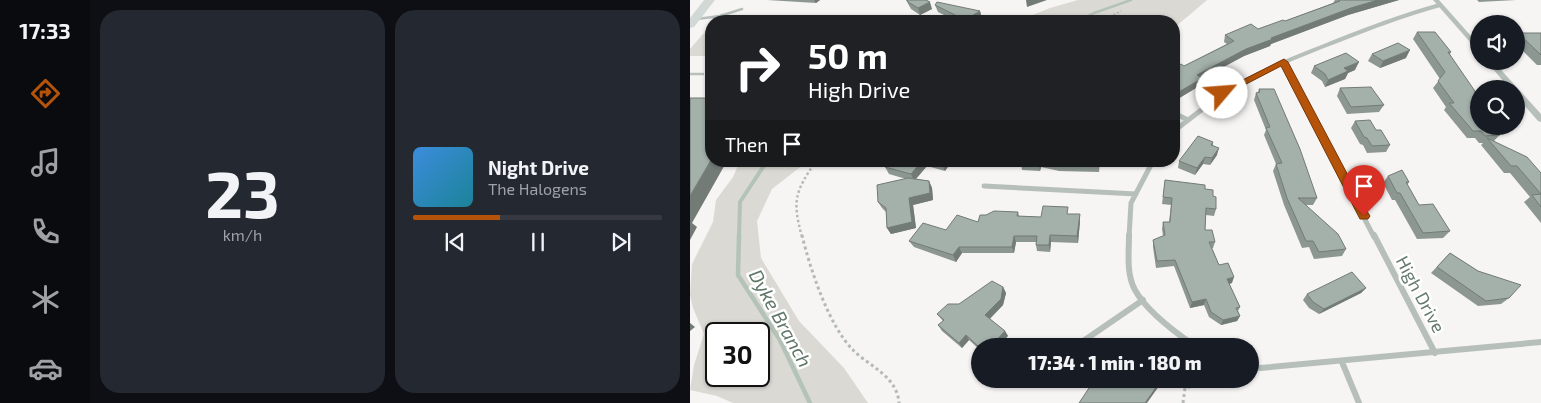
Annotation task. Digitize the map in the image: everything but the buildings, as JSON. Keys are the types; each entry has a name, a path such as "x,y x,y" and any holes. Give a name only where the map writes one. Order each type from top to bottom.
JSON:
{"main road":[{"path":"692,22 710,0"}],"street":[{"path":"1180,126 1222,93 1284,62 1336,40 1438,3 1470,39"},
{"name":"High Drive","path":"1284,62 1435,353"},
{"path":"1497,70 1506,80"},
{"path":"1525,101 1541,119"},
{"path":"1180,117 1188,120"},
{"path":"1150,167 1132,203 1128,264 1134,289 1182,338"},
{"path":"984,186 1136,194"},
{"path":"1088,338 1143,300"},
{"path":"1259,368 1342,362 1541,342"},
{"path":"1342,362 1359,403"}],"lane":[{"path":"723,15 742,9"},
{"path":"692,22 705,19"},
{"path":"690,74 703,74"}],"path":[{"path":"1113,15 1121,10"},
{"path":"812,167 804,178 797,195 801,234 838,332 861,358 896,385 900,396 899,403"},
{"path":"1184,403 1185,388"}],"shaded area":[{"path":"1078,0 1207,0 1180,23 1180,15 1033,15"},
{"path":"705,33 705,56 690,56 690,49"},
{"path":"737,167 800,167 772,189 757,221 761,258 799,321 844,368 868,403 733,403 717,396 690,390 694,365 704,334 693,308 690,295 692,264 713,222 716,200 733,177"}],"waterway":[{"path":"1090,15 1131,0"},
{"name":"Dyke Branch","path":"739,237 740,202 763,167"},
{"name":"Dyke Branch","path":"739,235 738,275 780,340 810,403"}],"route":[{"path":"1222,93 1284,62 1364,216"}]}
